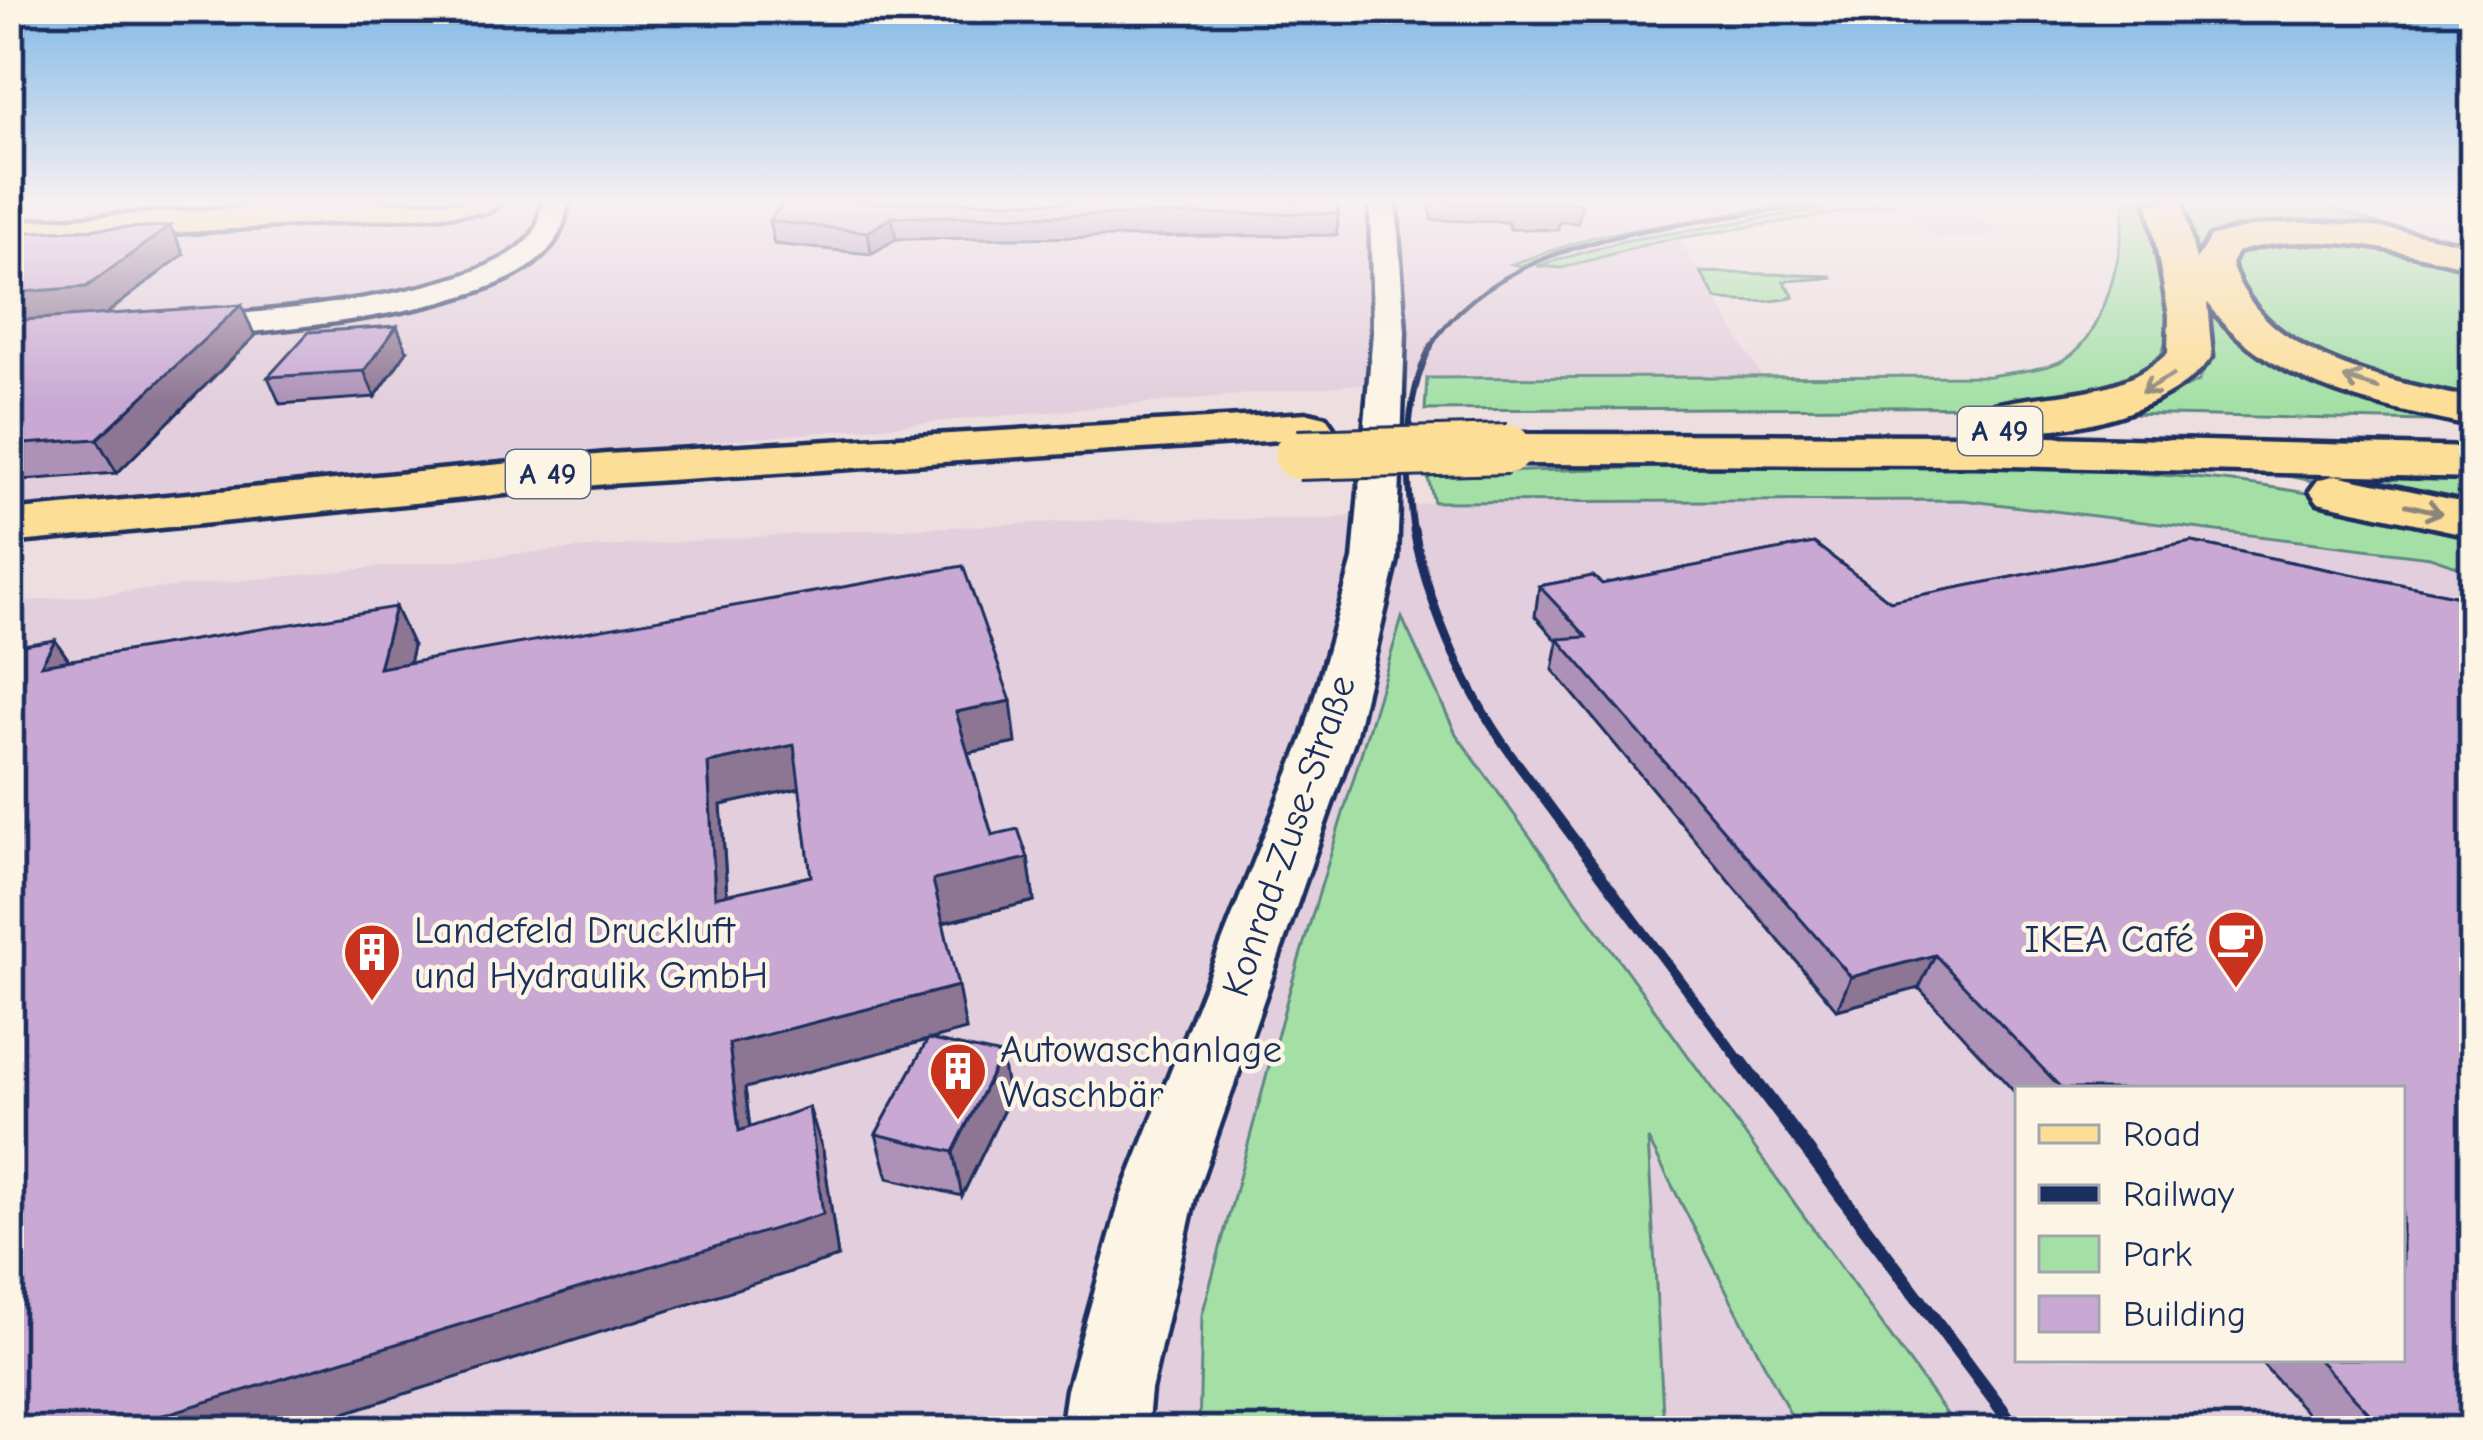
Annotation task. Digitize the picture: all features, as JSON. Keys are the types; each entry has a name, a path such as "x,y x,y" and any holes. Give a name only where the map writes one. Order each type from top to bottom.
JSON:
{"main road":[{"path":"1511,432 1776,416 2008,416 2092,407 2148,391 2173,376 2190,356 2192,339 2178,269"},
{"path":"2214,269 2226,309 2272,346 2357,382 2474,413"},
{"name":"A 49","path":"9,527 631,467 1511,432 2474,437"},
{"name":"A 49","path":"1511,432 2474,463"},
{"name":"A 49","path":"9,557 538,502 1304,441"},
{"path":"1975,449 2255,475 2474,520"}],"street":[{"path":"145,330 314,315 440,292 491,269"},
{"name":"Konrad-Zuse-Straße","path":"1104,1431 1109,1390 1158,1197 1329,738 1375,560 1388,332 1386,269"}],"shaded area":[{"path":"9,269 1697,269 1762,377 1427,378 227,485 9,513"},
{"path":"1963,500 2431,557 2474,572 2474,1431 9,1431 9,603 561,550 830,532 1110,520 1331,519 1434,502"}],"green space":[{"path":"2115,269 2158,269 2169,335 2160,357 2122,386 2018,406 1425,410 1427,378 1990,376 2033,370 2074,353 2100,316"},
{"path":"2190,269 2227,269 2230,325 2474,422 2125,414 2199,381 2214,346"},
{"path":"2231,269 2474,269 2474,407 2379,383 2263,329"},
{"path":"1700,272 1832,278 1784,281 1794,297 1745,302 1716,299"},
{"path":"1702,466 2028,467 2254,485 2474,530 2474,572 2430,557 1963,500 1434,502 1427,474"},
{"path":"2263,471 2474,471 2474,513"},
{"path":"1402,618 1456,734 1959,1431 1799,1431 1648,1139 1664,1431 1199,1431 1202,1315 1288,996"}],"building":[{"path":"9,269 111,269 86,287 9,293"},
{"path":"241,305 97,439 9,445 9,321"},
{"path":"397,326 364,371 268,377 309,332"},
{"path":"2192,542 2474,599 2474,1431 2386,1431 2321,1362 2405,1362 2405,1086 2059,1086 1935,955 1851,977 1558,639 1587,637 1539,586 1593,576 1602,584 1814,543 1890,601"},
{"name":"Landefeld Druckluft und Hydraulik GmbH","path":"963,566 1011,701 956,712 992,835 1018,829 1028,858 933,880 958,986 729,1044 739,1131 809,1107 823,1214 111,1431 9,1431 9,647 55,640 41,665 395,607 379,668","holes":["794,745 811,876 715,897 708,763"]},
{"path":"928,1039 1001,1055 953,1152 876,1134"}],"railway":[{"path":"1431,347 1462,308 1522,269"},
{"path":"1414,533 1408,462 1411,414 1431,347"},
{"path":"1414,530 1430,593 1454,654 1484,713 1520,767"},
{"path":"1518,764 1743,1065"},
{"path":"1741,1062 2018,1431"}],"place":[{"name":"IKEA Café","path":"2236,990"},
{"name":"Landefeld Druckluft und Hydraulik GmbH","path":"372,1003"},
{"name":"Autowaschanlage Waschbär","path":"958,1122"}]}
